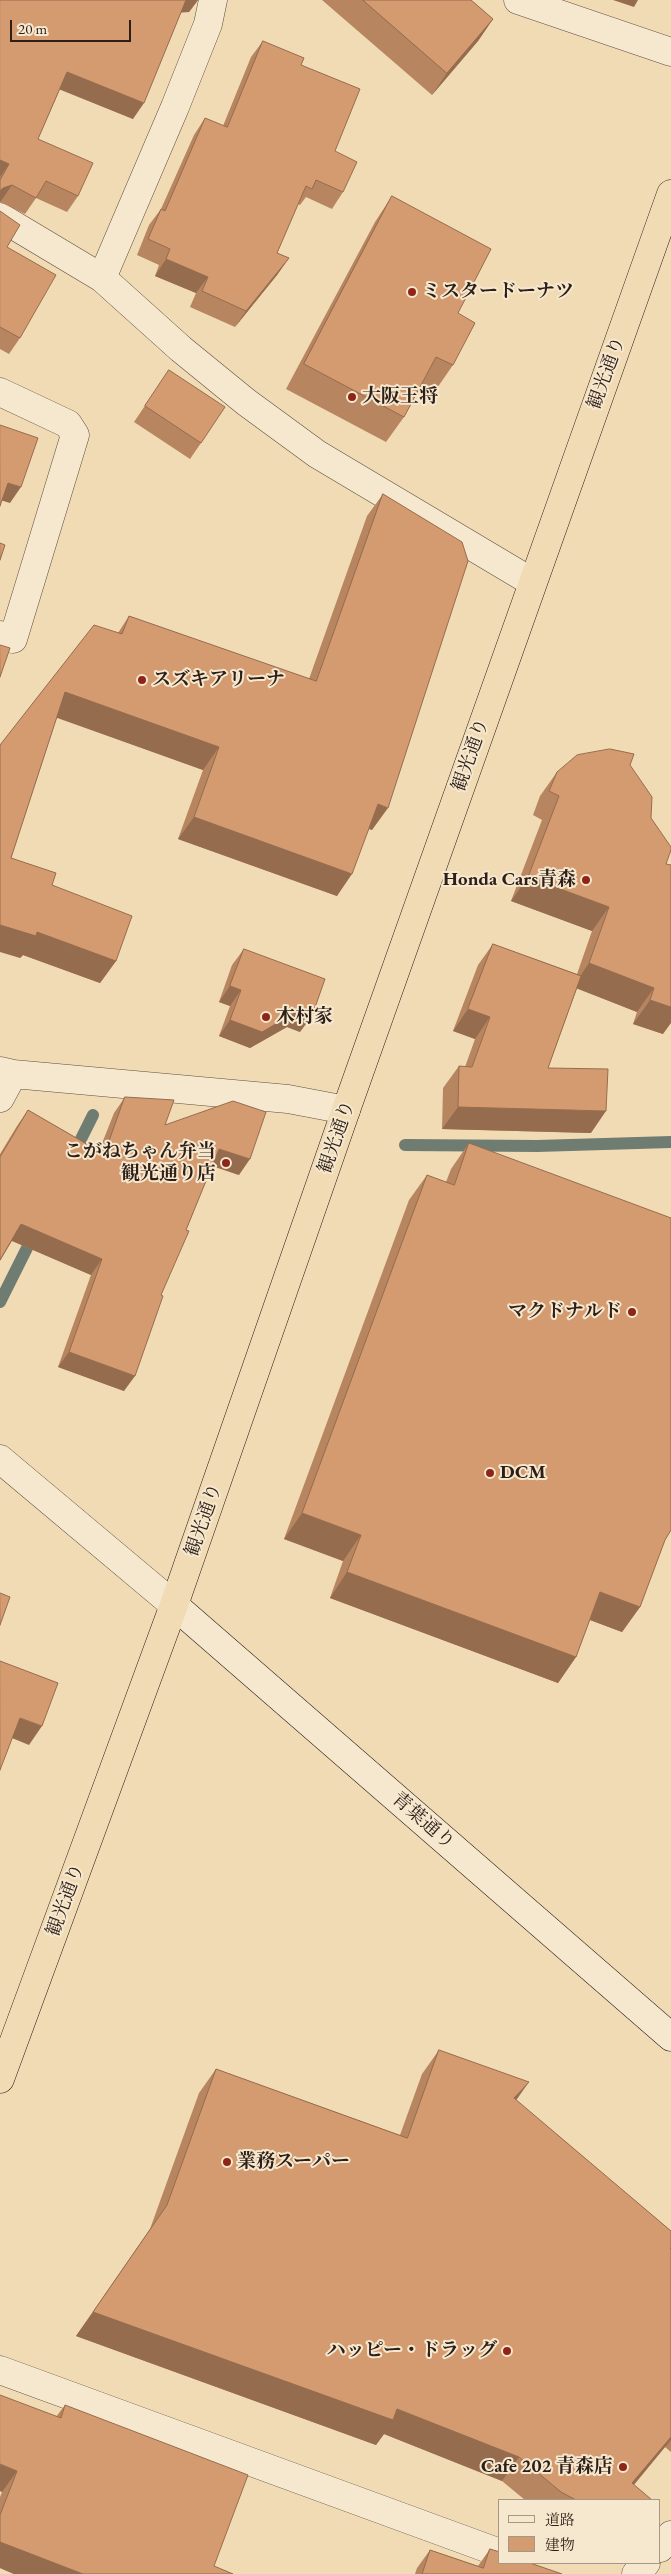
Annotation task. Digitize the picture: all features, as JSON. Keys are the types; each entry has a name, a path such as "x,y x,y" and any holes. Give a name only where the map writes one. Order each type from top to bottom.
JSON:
{"highway":[{"name":"観光通り","path":"0,2079 174,1605 346,1110 671,194"}],"street":[{"path":"102,278 175,107 208,24 213,0"},
{"path":"518,0 671,52"},
{"path":"0,217 102,278 246,402 317,454 532,582"},
{"path":"0,392 68,424 75,435 13,639 0,635"},
{"path":"0,1098 6,1072 288,1099 346,1110"},
{"name":"青葉通り","path":"0,1459 174,1605 671,2037"},
{"path":"0,2370 498,2552"},
{"path":"661,2547 671,2535"},
{"path":"636,2574 645,2564"}],"building":[{"path":"0,0 186,0 144,103 67,72 38,139 93,163 78,196 46,181 36,198 12,185 0,191 0,180 9,164 0,160"},
{"path":"363,0 471,0 493,19 447,73"},
{"path":"263,41 304,58 301,65 360,89 335,151 357,162 343,192 316,180 312,189 306,186 277,253 289,258 246,311 202,291 208,277 166,259 170,249 148,239 161,209 165,211 205,118 227,127"},
{"path":"392,196 491,249 458,313 475,323 453,365 436,357 404,417 304,364"},
{"path":"0,211 20,225 7,247 56,275 20,338 0,327"},
{"path":"169,370 225,407 201,443 145,406"},
{"path":"0,425 38,438 21,487 8,483 0,506"},
{"name":"スズキアリーナ","path":"383,494 462,542 468,561 388,808 378,804 352,874 194,817 219,747 65,692 11,858 56,873 52,885 132,916 116,961 37,932 36,936 0,925 0,745 94,625 122,634 129,616 316,681"},
{"path":"0,543 5,545 0,560"},
{"path":"0,645 10,648 0,677"},
{"name":"Honda Cars青森","path":"610,749 634,754 630,765 652,797 651,818 671,847 666,864 671,865 671,1007 650,1000 654,988 589,963 609,907 528,877 559,796 549,791 557,772 577,755"},
{"path":"493,944 581,976 548,1068 608,1069 606,1111 458,1107 459,1066 472,1067 490,1017 468,1009"},
{"name":"木村家","path":"244,949 325,979 312,1016 298,1011 262,1032 230,1020 241,990 230,986"},
{"path":"125,1097 174,1100 165,1125 233,1101 266,1112 250,1159 219,1149 186,1230 189,1231 161,1295 163,1296 135,1376 69,1352 102,1259 21,1224 0,1260 0,1157 28,1110 104,1154"},
{"name":"DCM","path":"469,1143 671,1218 671,1530 665,1540 640,1607 600,1592 576,1657 347,1572 361,1535 302,1513 427,1175 454,1185"},
{"path":"0,1593 10,1597 0,1625"},
{"path":"0,1661 58,1683 42,1726 20,1718 0,1770"},
{"path":"439,2050 529,2082 514,2098 671,2231 671,2437 632,2483 651,2499 574,2499 561,2492 519,2457 397,2409 393,2420 93,2312 167,2205 216,2069 407,2138"},
{"path":"0,2395 61,2418 65,2405 248,2475 214,2566 233,2574 83,2574 0,2542 0,2515 17,2471 0,2464"},
{"path":"490,2549 498,2551 498,2564 533,2564 562,2574 422,2574 430,2550 483,2568"}],"waterway":[{"path":"73,1155 93,1115"},
{"path":"405,1145 537,1146 671,1142"},
{"path":"0,1302 34,1234"}],"place":[{"name":"ミスタードーナツ","path":"412,292"},
{"name":"大阪王将","path":"352,397"},
{"name":"スズキアリーナ","path":"142,680"},
{"name":"Honda Cars青森","path":"586,880"},
{"name":"木村家","path":"266,1017"},
{"name":"こがねちゃん弁当 観光通り店","path":"226,1163"},
{"name":"マクドナルド","path":"632,1312"},
{"name":"DCM","path":"490,1473"},
{"name":"業務スーパー","path":"227,2162"},
{"name":"ハッピー・ドラッグ","path":"507,2351"},
{"name":"Cafe 202 青森店","path":"623,2467"}]}
